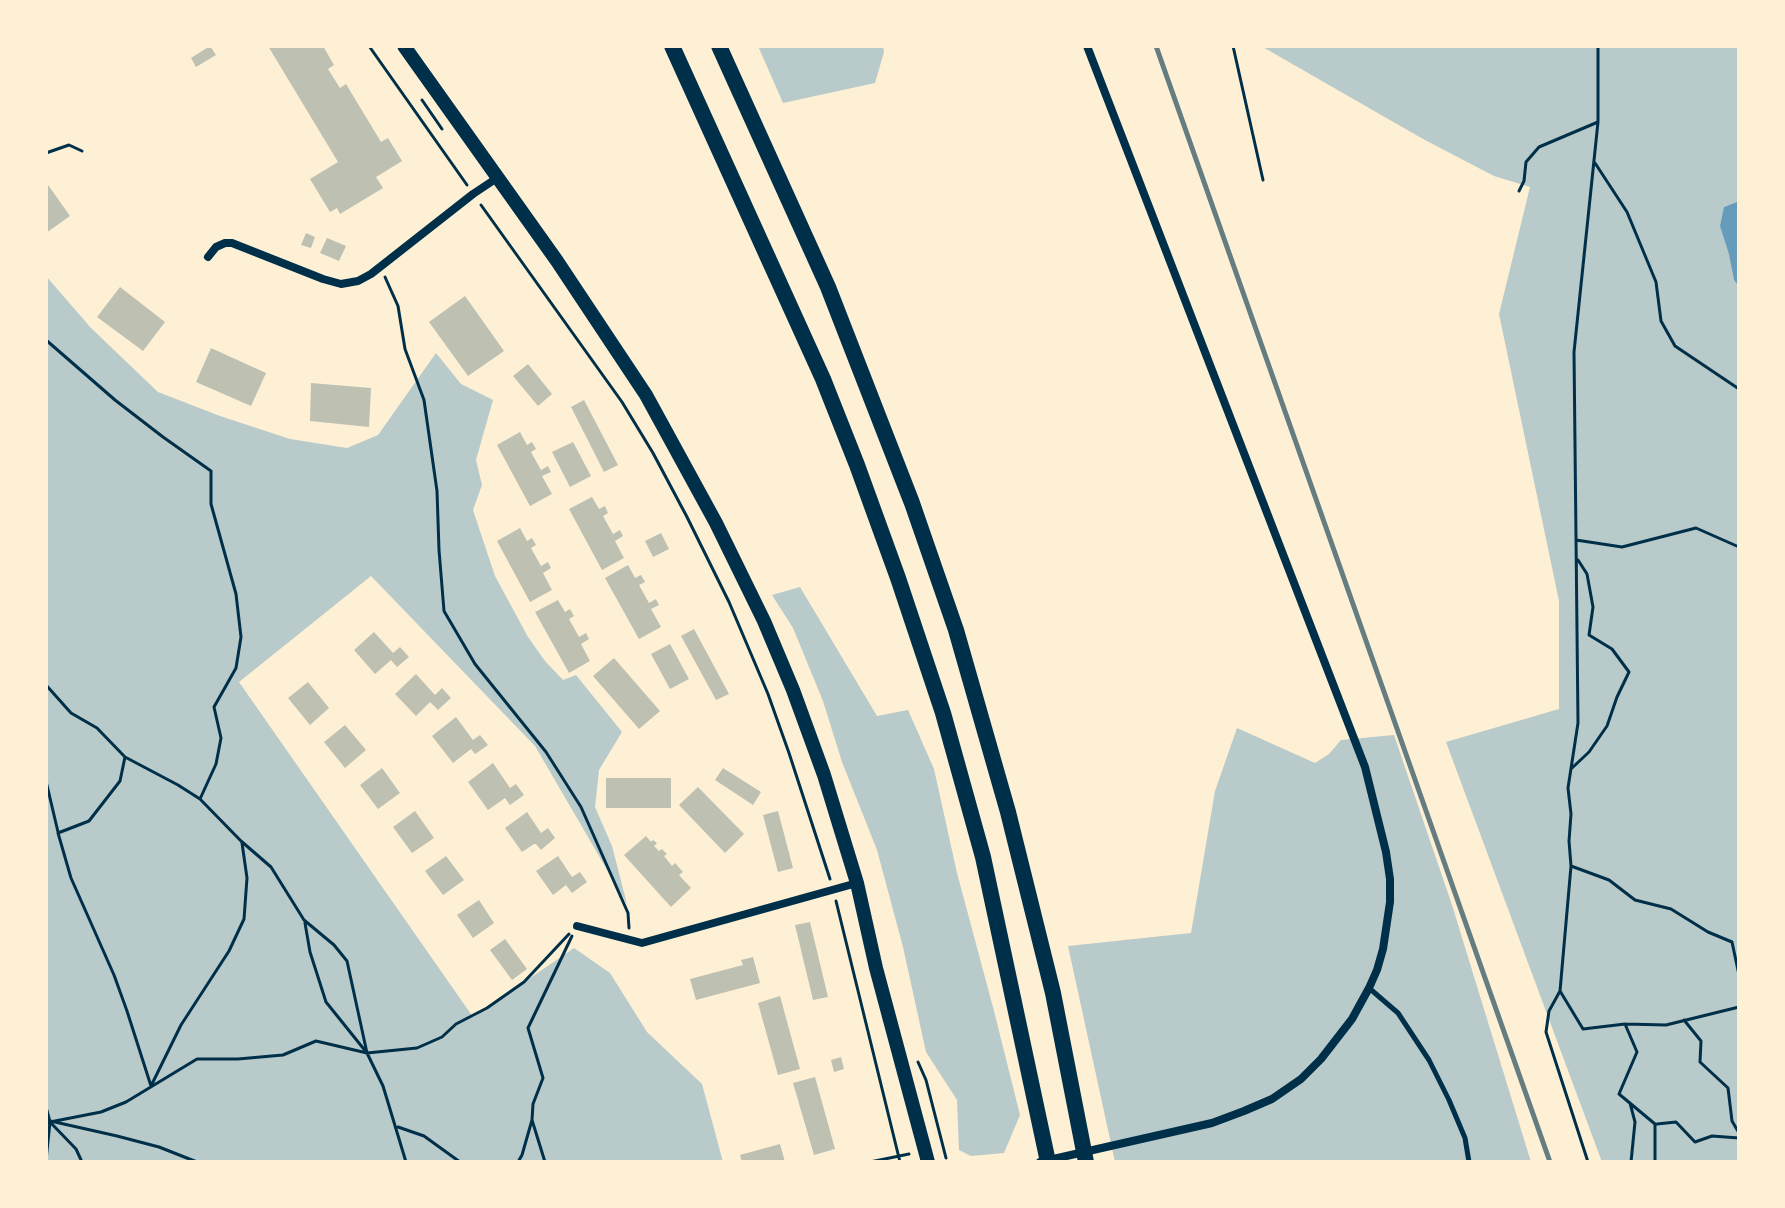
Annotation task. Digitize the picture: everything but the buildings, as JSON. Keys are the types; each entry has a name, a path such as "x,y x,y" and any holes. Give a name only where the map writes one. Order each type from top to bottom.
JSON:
{"highway":[{"path":"672,46 823,379 898,578 943,713 983,857 1048,1162"},
{"path":"719,46 828,287 912,503 956,630 1008,812 1049,978 1086,1162"}],"main road":[{"path":"404,46 557,261 646,395 716,523 764,621 824,775 857,883 876,968 926,1156"}],"street":[{"path":"1040,1162 1212,1123 1272,1099 1301,1079 1352,1019 1369,988 1383,949 1390,902 1386,852 1365,767 1087,46"},
{"path":"208,257 216,247 232,243 323,279 341,284 358,281 497,178"},
{"path":"577,926 642,943 857,883"}],"lane":[{"path":"1369,988 1398,1013 1429,1060 1465,1138 1469,1162"}],"path":[{"path":"369,46 622,402 653,453 729,602 768,694 833,891 899,1159"},
{"path":"1233,46 1263,180"},
{"path":"1588,1162 1546,1032 1549,1011 1560,991 1571,866 1568,788 1578,723 1574,352 1598,122 1598,46"},
{"path":"422,100 442,129"},
{"path":"1519,191 1524,181 1526,162 1539,147 1598,122"},
{"path":"46,153 69,145 82,151"},
{"path":"1594,162 1627,212 1656,282 1661,321 1675,346 1739,389"},
{"path":"381,266 398,306 405,349 424,400 437,491 444,611 475,664 546,752 581,807 628,913 629,940"},
{"path":"46,340 115,400 211,471 211,504 236,594 241,637 236,668 214,707 221,738 216,764 200,799"},
{"path":"1576,540 1622,547 1696,528 1739,547"},
{"path":"1572,768 1589,752 1607,726 1629,672 1612,649 1589,635 1593,607 1587,574 1576,558"},
{"path":"46,685 71,713 97,728 125,757 200,799 271,867 304,920 334,945 347,961 367,1053"},
{"path":"58,833 89,821 120,781 125,757"},
{"path":"46,781 71,878 114,975 151,1086"},
{"path":"151,1086 181,1025 229,951 244,919 247,878 241,841"},
{"path":"1571,866 1609,880 1635,900 1671,909 1708,932 1732,942 1739,975"},
{"path":"304,920 310,952 326,1002 367,1053 383,1086 406,1162"},
{"path":"47,1122 101,1112 126,1102 197,1059 283,1055 316,1041 367,1053 417,1048 442,1037 456,1024 487,1008 524,982 577,926"},
{"path":"518,1162 543,1078 528,1028 577,926"},
{"path":"1560,991 1583,1029 1625,1024 1666,1025 1739,1007"},
{"path":"1625,1024 1637,1052 1619,1094 1655,1124 1676,1122 1695,1142 1712,1136 1739,1136 1732,1121 1728,1088 1700,1062 1701,1041 1684,1020"},
{"path":"926,1080 946,1158"},
{"path":"1630,1103 1635,1122 1631,1162"},
{"path":"46,1107 46,1160"},
{"path":"532,1120 545,1162"},
{"path":"47,1122 76,1149 82,1162"},
{"path":"47,1122 131,1139 197,1162"},
{"path":"1655,1124 1655,1162"},
{"path":"397,1127 424,1136 460,1162"},
{"path":"870,1162 926,1156"}],"shaded area":[{"path":"758,46 883,46 884,52 875,83 783,103"},
{"path":"1261,46 1739,46 1739,201 1724,207 1734,280 1739,287 1739,1162 1602,1162 1446,742 1559,709 1559,601 1499,314 1530,187 1494,176 1423,139"},
{"path":"46,276 91,328 158,392 290,439 347,448 378,435 436,353 461,384 493,400 476,460 482,485 473,510 495,576 528,637 563,680 576,675 622,732 599,770 595,807 612,846 627,904 535,746 371,576 239,682 473,1017 574,948 610,973 647,1032 702,1084 723,1162 46,1162"},
{"path":"800,587 877,716 908,710 934,769 957,873 1020,1115 1004,1153 971,1156 959,1150 957,1100 926,1052 903,947 877,850 793,628 772,595"},
{"path":"1237,728 1315,763 1329,754 1341,740 1394,735 1452,905 1531,1162 1115,1162 1068,946 1191,933 1215,791"}],"water":[{"path":"1739,201 1739,287 1734,280 1720,226 1724,207"}],"railway":[{"path":"1156,46 1550,1162"}]}
